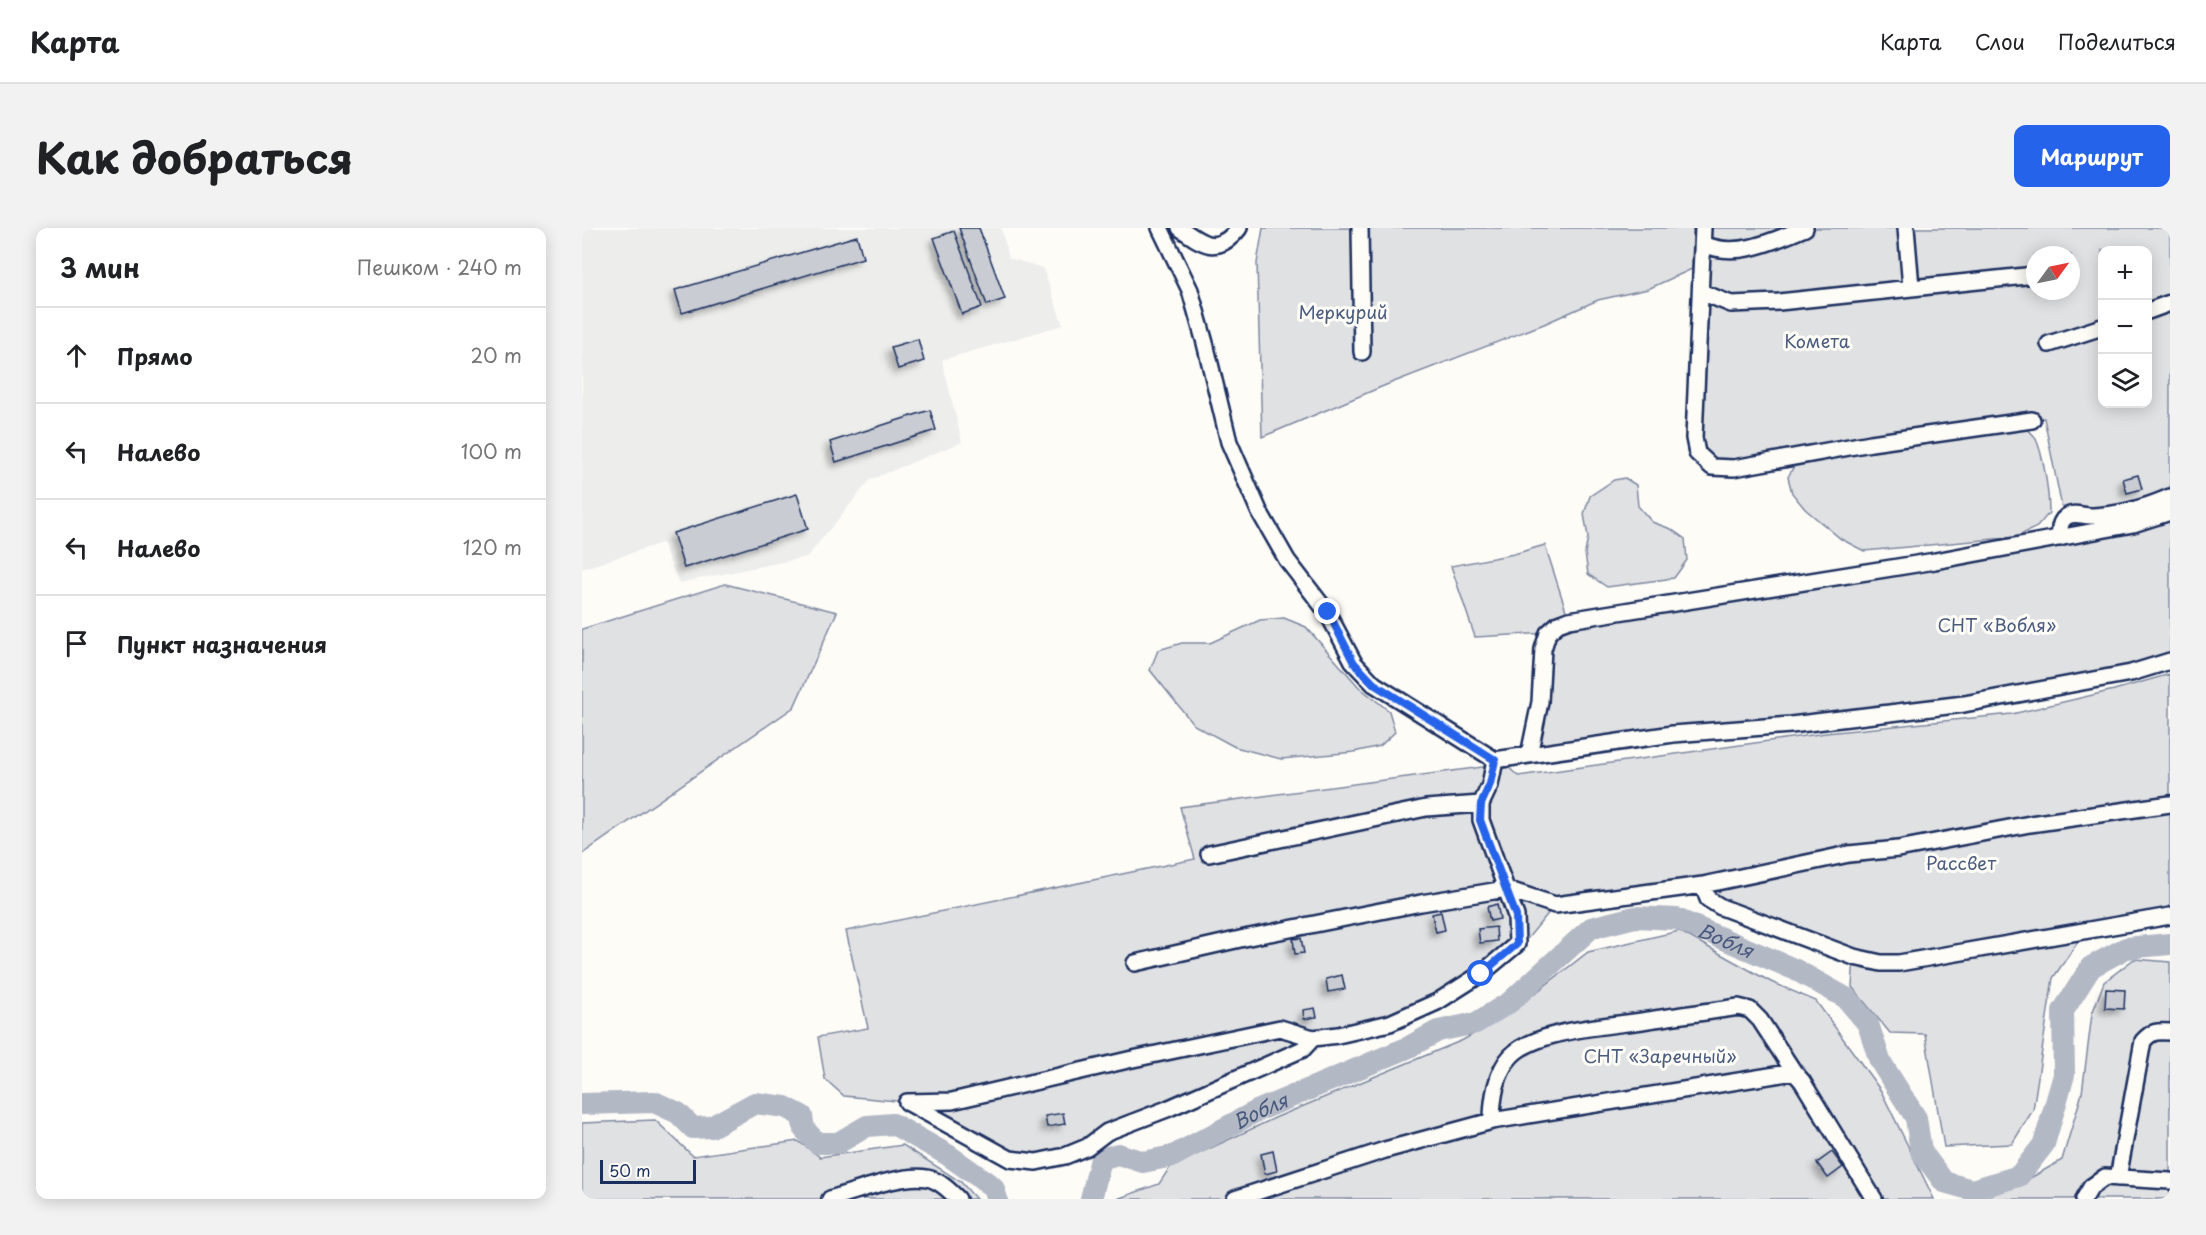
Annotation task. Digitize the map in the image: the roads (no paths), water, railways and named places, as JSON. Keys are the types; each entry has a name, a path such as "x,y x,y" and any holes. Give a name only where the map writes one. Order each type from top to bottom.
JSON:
{"street":[{"path":"1160,228 1190,290 1229,442 1259,511 1287,560 1328,612 1354,663 1374,684 1495,760 1673,734 1791,725 1964,705 2131,673 2170,661"},
{"path":"1180,228 1200,243 1210,245 1227,240 1239,228"},
{"path":"1360,228 1362,352"},
{"path":"1703,228 1694,438 1697,453 1712,467 1734,468 1871,443 2032,420"},
{"path":"1703,244 1712,248 1732,250 1767,244 1805,228"},
{"path":"1906,228 1911,287"},
{"path":"1701,292 1731,304 1779,302 2026,276"},
{"path":"2152,310 2170,303"},
{"path":"2049,344 2098,329"},
{"path":"2060,538 2059,526 2064,518 2073,514 2091,516 2115,513 2170,497"},
{"path":"1529,755 1540,702 1543,649 1548,633 1558,624 1569,620 1935,561 2133,524 2170,512"},
{"path":"1313,1038 1303,1049 1167,1109 1107,1132 1087,1147 1065,1156 1036,1162 1010,1159 907,1102 952,1101 1280,1028 1313,1038 1338,1035 1390,1023 1437,1002 1481,974 1517,944 1516,916 1480,820 1481,804 1490,784 1495,760"},
{"path":"1209,854 1426,808 1481,804"},
{"path":"1135,963 1249,937 1420,903 1506,889 1555,905 1703,885 1849,854 1898,849 2030,824 2170,804"},
{"path":"1703,885 1708,899 1720,908 1854,957 1881,963 1899,963 2170,916"},
{"path":"1492,1121 1492,1106 1499,1077 1509,1058 1521,1047 1575,1030 1738,1007 1750,1010 1760,1020 1802,1081 1875,1199"},
{"path":"2118,1178 2143,1041 2157,1031 2170,1032"},
{"path":"1235,1199 1385,1150 1492,1121 1794,1072"},
{"path":"2084,1199 2091,1188 2105,1177 2170,1181"},
{"path":"830,1199 901,1179 927,1178 945,1187 958,1199"}],"waterway":[{"name":"Вобля","path":"1091,1199 1101,1159 1118,1154 1143,1162 1173,1156 1257,1111 1407,1048 1438,1031 1476,1023 1510,1002 1591,928 1635,917 1677,919 1796,970 1846,998 1868,1024 1880,1061 1916,1118 1921,1151 1944,1182 1972,1190 2019,1176 2044,1144 2064,1075 2063,1011 2091,967 2126,948 2170,944"},
{"name":"Вобля","path":"582,1104 654,1102 678,1113 693,1128 711,1127 755,1103 785,1107 802,1116 804,1129 817,1143 838,1143 867,1126 893,1124 948,1155 993,1187 997,1199"}],"park label":[{"name":"Меркурий","path":"1343,311"},
{"name":"Комета","path":"1817,340"},
{"name":"СНТ «Вобля»","path":"1997,624"},
{"name":"Рассвет","path":"1961,862"},
{"name":"СНТ «Заречный»","path":"1660,1055"}]}
